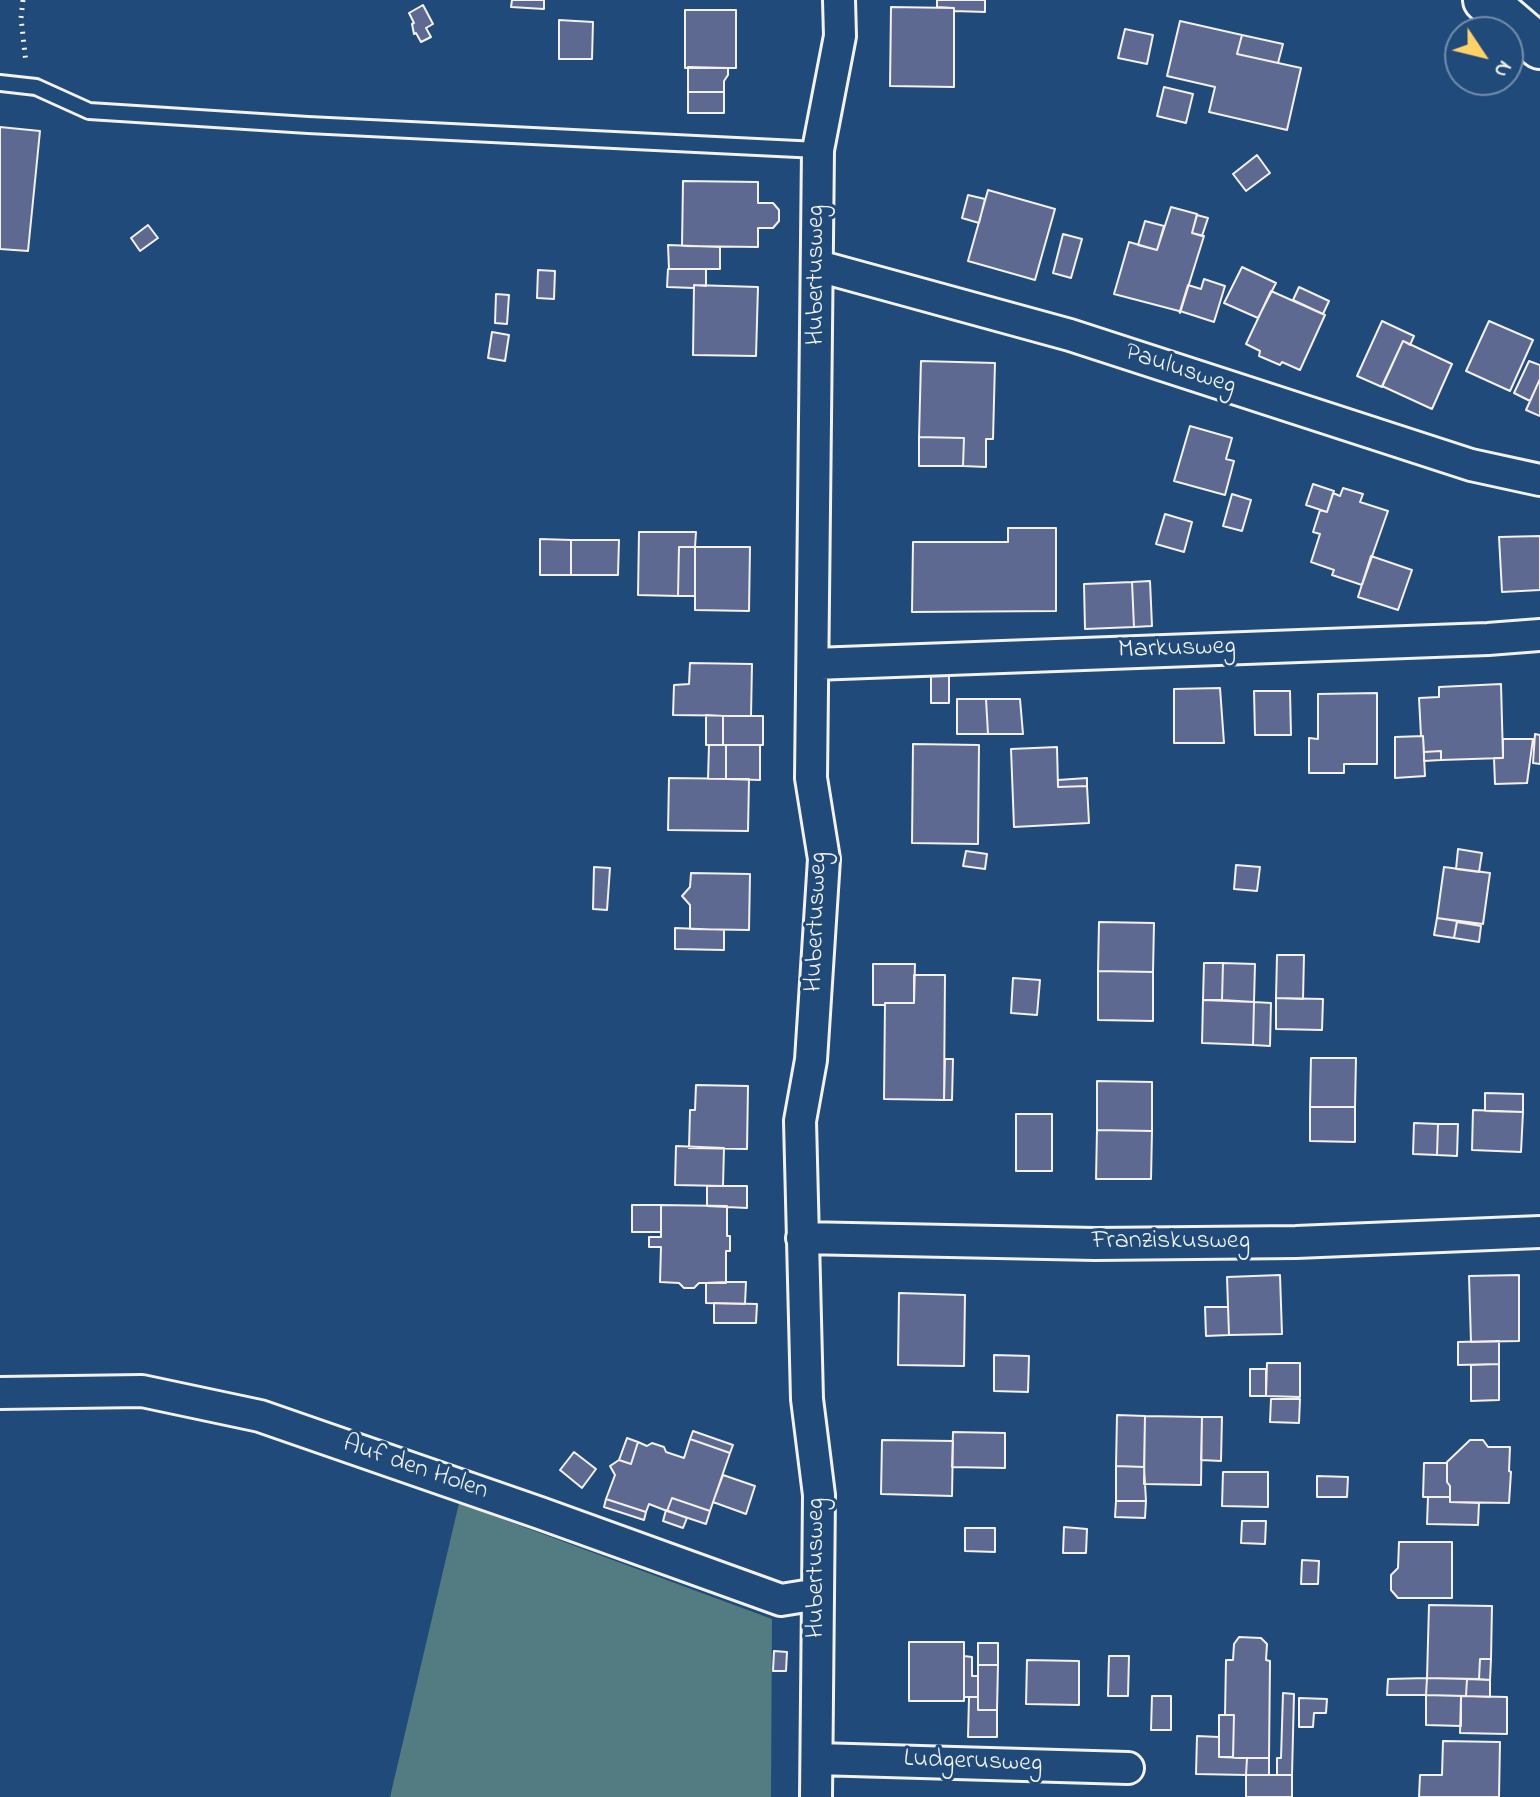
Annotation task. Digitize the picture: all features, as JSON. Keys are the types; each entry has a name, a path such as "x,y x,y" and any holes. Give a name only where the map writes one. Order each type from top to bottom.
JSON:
{"main road":[{"path":"1485,0 1540,47"}],"street":[{"name":"Hubertusweg","path":"816,1797 819,1495 807,1399 800,1121 811,1060 824,859 811,778 818,150 840,36 839,0"},
{"name":"Paulusweg","path":"818,266 1070,335 1471,465 1540,480"},
{"name":"Markusweg","path":"814,664 1540,635"},
{"name":"Franziskusweg","path":"802,1238 1095,1244 1296,1242 1540,1232"},
{"name":"Auf den Holen","path":"0,1393 142,1391 260,1416 781,1600 818,1594"},
{"name":"Ludgerusweg","path":"817,1759 1128,1768"}],"lane":[{"path":"0,83 36,87 89,111 818,150"}],"path":[{"path":"23,0 21,18 27,69 36,87"}],"green space":[{"path":"459,1503 772,1619 771,1797 390,1797"}],"building":[{"path":"512,0 544,0 544,9 511,7"},
{"path":"937,0 985,0 985,12 937,7"},
{"path":"423,5 433,24 426,28 431,37 421,42 414,34 414,23 409,13"},
{"path":"891,7 954,8 954,87 890,86"},
{"path":"685,10 736,10 736,68 685,68"},
{"path":"559,20 593,22 592,59 559,59"},
{"path":"1180,21 1242,35 1237,54 1301,68 1287,130 1209,112 1215,87 1167,76"},
{"path":"1125,29 1153,35 1147,64 1118,58"},
{"path":"1242,35 1283,44 1278,63 1237,54"},
{"path":"688,67 728,68 724,92 688,92"},
{"path":"1164,87 1193,94 1186,123 1157,116"},
{"path":"688,92 724,92 724,113 688,113"},
{"path":"0,127 40,131 28,251 0,249"},
{"path":"1257,155 1270,173 1246,191 1233,174"},
{"path":"683,181 758,182 758,203 773,203 779,210 779,221 773,228 758,228 758,247 682,246"},
{"path":"988,190 1055,209 1035,280 968,261"},
{"path":"968,195 985,199 979,223 962,218"},
{"path":"1171,207 1197,214 1192,233 1204,236 1180,313 1114,294 1129,242 1157,250"},
{"path":"1197,215 1208,218 1202,236 1192,233"},
{"path":"1145,221 1164,226 1157,250 1138,245"},
{"path":"148,225 158,238 140,251 131,238"},
{"path":"1063,234 1082,239 1071,278 1053,273"},
{"path":"668,245 720,247 720,269 669,269"},
{"path":"1242,267 1276,283 1258,318 1224,303"},
{"path":"668,269 706,269 706,286 667,287"},
{"path":"538,270 555,271 554,299 537,298"},
{"path":"1204,279 1225,286 1214,322 1180,311 1188,285 1201,289"},
{"path":"694,285 758,287 756,356 693,355"},
{"path":"1299,287 1329,301 1323,314 1293,300"},
{"path":"1271,291 1325,315 1300,370 1259,356 1260,351 1246,344"},
{"path":"496,294 509,295 507,324 495,323"},
{"path":"1382,321 1414,336 1410,345 1403,341 1382,387 1357,376"},
{"path":"1489,321 1533,340 1510,391 1466,371"},
{"path":"492,332 509,335 505,361 488,358"},
{"path":"1403,341 1452,364 1432,409 1382,386"},
{"path":"921,361 995,363 993,439 986,439 986,467 963,466 964,438 919,437"},
{"path":"1529,361 1540,365 1540,379 1530,401 1514,393"},
{"path":"1540,379 1540,416 1526,410"},
{"path":"1190,426 1232,438 1226,459 1234,461 1225,495 1174,481"},
{"path":"919,437 964,438 963,466 919,466"},
{"path":"1313,484 1334,491 1327,512 1306,505"},
{"path":"1343,488 1363,494 1360,502 1388,511 1362,585 1332,575 1334,570 1311,562 1320,534 1313,532 1320,510 1327,512 1333,493 1340,496"},
{"path":"1232,494 1251,500 1242,531 1223,526"},
{"path":"1165,514 1192,522 1184,552 1156,544"},
{"path":"1008,528 1056,528 1056,611 912,612 913,542 1008,542"},
{"path":"639,532 696,532 695,547 679,547 678,596 638,595"},
{"path":"1540,536 1540,590 1502,592 1499,537"},
{"path":"540,539 571,540 571,575 540,575"},
{"path":"571,540 619,540 618,575 571,575"},
{"path":"679,547 695,547 695,596 678,596"},
{"path":"695,547 750,547 749,611 695,610"},
{"path":"1371,556 1412,570 1398,610 1358,597"},
{"path":"1150,581 1152,626 1134,627 1132,582"},
{"path":"1132,582 1134,627 1085,629 1084,584"},
{"path":"690,663 752,664 751,716 673,715 674,685 689,684"},
{"path":"931,673 949,673 949,703 931,703"},
{"path":"1501,684 1503,758 1441,760 1441,751 1424,752 1419,698 1439,697 1439,687"},
{"path":"1220,688 1224,743 1174,743 1174,689"},
{"path":"1254,691 1290,691 1291,735 1255,735"},
{"path":"1377,693 1377,764 1344,764 1344,773 1309,773 1309,738 1318,739 1318,694"},
{"path":"957,699 986,699 988,734 957,734"},
{"path":"986,699 1020,699 1023,734 988,734"},
{"path":"706,715 723,716 723,745 706,745"},
{"path":"723,716 763,716 763,745 723,745"},
{"path":"1535,734 1540,735 1540,764 1533,763"},
{"path":"1423,736 1425,776 1395,778 1395,737"},
{"path":"1503,739 1533,739 1527,783 1495,784 1494,758 1503,758"},
{"path":"913,744 979,745 978,844 912,843"},
{"path":"709,745 726,745 726,779 708,779"},
{"path":"726,745 760,745 760,780 726,779"},
{"path":"1057,747 1058,787 1087,786 1089,823 1014,827 1011,749"},
{"path":"1441,751 1441,760 1424,761 1424,752"},
{"path":"669,778 749,779 748,831 668,830"},
{"path":"1087,778 1087,786 1058,787 1058,780"},
{"path":"1458,849 1482,853 1479,872 1456,869"},
{"path":"966,851 987,854 985,869 963,866"},
{"path":"1236,865 1260,867 1257,891 1234,889"},
{"path":"594,867 610,868 607,910 593,909"},
{"path":"1444,867 1490,873 1483,924 1437,918"},
{"path":"691,873 750,874 749,930 690,929 690,905 682,896 690,887"},
{"path":"1437,918 1457,921 1454,938 1434,935"},
{"path":"1099,922 1154,923 1153,972 1098,971"},
{"path":"1457,922 1481,926 1479,942 1454,938"},
{"path":"675,928 724,930 724,950 675,949"},
{"path":"1277,955 1304,955 1303,999 1276,998"},
{"path":"1204,963 1223,963 1222,1000 1203,1000"},
{"path":"1223,963 1255,964 1254,1002 1222,1000"},
{"path":"873,964 915,964 914,1003 873,1005"},
{"path":"1098,971 1153,972 1153,1021 1098,1020"},
{"path":"914,975 945,975 944,1100 884,1099 885,1003 914,1003"},
{"path":"1013,978 1040,980 1037,1015 1011,1013"},
{"path":"1276,998 1323,999 1322,1030 1276,1029"},
{"path":"1203,1000 1254,1002 1253,1045 1202,1043"},
{"path":"1254,1002 1271,1003 1270,1046 1253,1045"},
{"path":"1311,1058 1356,1058 1355,1107 1310,1107"},
{"path":"945,1059 953,1059 952,1100 944,1100"},
{"path":"1097,1081 1152,1082 1152,1131 1097,1130"},
{"path":"696,1085 748,1086 747,1149 689,1148 690,1110 695,1110"},
{"path":"1485,1093 1523,1094 1523,1112 1485,1111"},
{"path":"1310,1107 1355,1107 1355,1142 1310,1141"},
{"path":"1473,1110 1523,1112 1521,1152 1472,1150"},
{"path":"1016,1114 1052,1114 1052,1171 1016,1171"},
{"path":"1414,1123 1438,1124 1437,1155 1413,1154"},
{"path":"1438,1124 1458,1124 1457,1156 1437,1155"},
{"path":"1097,1130 1152,1131 1151,1179 1096,1179"},
{"path":"676,1146 724,1148 723,1186 675,1185"},
{"path":"707,1186 747,1186 747,1208 707,1206"},
{"path":"632,1205 661,1205 661,1232 632,1232"},
{"path":"661,1205 727,1206 730,1251 726,1251 726,1283 699,1283 694,1288 684,1288 679,1283 660,1282 661,1247 649,1247 649,1237 661,1237"},
{"path":"1280,1275 1282,1334 1229,1335 1227,1277"},
{"path":"1519,1275 1519,1341 1471,1342 1469,1276"},
{"path":"746,1282 745,1304 706,1303 706,1283"},
{"path":"899,1293 965,1295 964,1366 898,1365"},
{"path":"714,1303 757,1304 756,1323 714,1323"},
{"path":"1205,1307 1228,1307 1229,1335 1206,1336"},
{"path":"1499,1341 1499,1364 1458,1365 1458,1342"},
{"path":"994,1355 1029,1356 1028,1392 994,1391"},
{"path":"1267,1363 1300,1363 1300,1397 1266,1396"},
{"path":"1499,1364 1499,1400 1471,1401 1471,1365"},
{"path":"1250,1369 1266,1369 1266,1396 1250,1396"},
{"path":"1271,1399 1300,1399 1299,1423 1270,1422"},
{"path":"1117,1415 1145,1416 1144,1467 1116,1466"},
{"path":"1145,1416 1202,1417 1201,1485 1144,1484"},
{"path":"1202,1417 1222,1417 1221,1461 1201,1460"},
{"path":"693,1431 733,1445 730,1453 690,1439"},
{"path":"953,1432 1005,1433 1005,1468 952,1467"},
{"path":"627,1438 638,1442 631,1464 619,1460"},
{"path":"690,1439 730,1453 710,1511 672,1498 667,1511 649,1504 646,1512 606,1499 615,1475 610,1466 619,1460 631,1464 638,1442 664,1447 666,1452 684,1458"},
{"path":"882,1440 953,1441 952,1496 881,1494"},
{"path":"1470,1440 1483,1440 1488,1447 1510,1447 1509,1503 1450,1502 1447,1462"},
{"path":"574,1452 596,1469 582,1488 560,1470"},
{"path":"1424,1463 1447,1463 1450,1497 1423,1497"},
{"path":"1116,1466 1144,1467 1146,1501 1116,1501"},
{"path":"1223,1472 1268,1472 1268,1507 1222,1506"},
{"path":"723,1475 755,1486 746,1514 713,1502"},
{"path":"1317,1476 1348,1477 1347,1497 1317,1497"},
{"path":"1428,1497 1450,1497 1450,1502 1479,1503 1478,1525 1427,1524"},
{"path":"672,1498 710,1511 706,1524 667,1511"},
{"path":"606,1499 646,1512 644,1520 604,1507"},
{"path":"1116,1501 1146,1501 1145,1518 1115,1517"},
{"path":"666,1510 687,1518 683,1528 663,1521"},
{"path":"1242,1521 1266,1521 1265,1544 1241,1543"},
{"path":"1064,1527 1087,1529 1086,1553 1063,1553"},
{"path":"965,1528 995,1528 995,1552 965,1551"},
{"path":"1399,1542 1452,1542 1452,1598 1398,1598 1391,1590 1391,1575 1398,1568"},
{"path":"1302,1560 1319,1561 1318,1584 1301,1584"},
{"path":"1429,1605 1492,1606 1491,1659 1480,1659 1479,1679 1427,1678"},
{"path":"1239,1637 1261,1638 1267,1644 1266,1660 1270,1661 1269,1758 1233,1758 1234,1715 1225,1715 1226,1660 1233,1660 1234,1644"},
{"path":"909,1642 964,1642 964,1701 909,1701"},
{"path":"978,1643 998,1643 998,1665 978,1665"},
{"path":"774,1651 787,1652 786,1671 773,1671"},
{"path":"964,1656 972,1657 972,1676 978,1676 978,1697 964,1697"},
{"path":"1109,1656 1129,1656 1128,1696 1108,1696"},
{"path":"1480,1659 1491,1659 1490,1680 1479,1679"},
{"path":"1027,1660 1079,1661 1079,1705 1026,1704"},
{"path":"978,1665 998,1665 997,1710 978,1710"},
{"path":"1427,1678 1467,1679 1466,1696 1426,1695"},
{"path":"1427,1678 1426,1695 1387,1695 1388,1679"},
{"path":"1467,1679 1490,1680 1490,1697 1466,1696"},
{"path":"1283,1693 1294,1694 1292,1775 1277,1775 1277,1758 1281,1758"},
{"path":"1426,1695 1461,1696 1461,1726 1426,1725"},
{"path":"1152,1696 1171,1696 1171,1730 1151,1730"},
{"path":"1461,1696 1507,1697 1507,1734 1460,1733"},
{"path":"969,1697 978,1697 978,1710 997,1710 997,1737 968,1737"},
{"path":"1299,1698 1327,1699 1326,1713 1314,1713 1313,1727 1299,1727"},
{"path":"1219,1715 1234,1715 1233,1757 1219,1757"},
{"path":"1197,1736 1219,1737 1219,1757 1247,1758 1246,1775 1196,1774"},
{"path":"1443,1741 1500,1742 1499,1797 1419,1797 1420,1775 1442,1775"},
{"path":"1247,1758 1269,1758 1269,1775 1246,1775"},
{"path":"1246,1775 1292,1775 1292,1797 1246,1797"}]}
